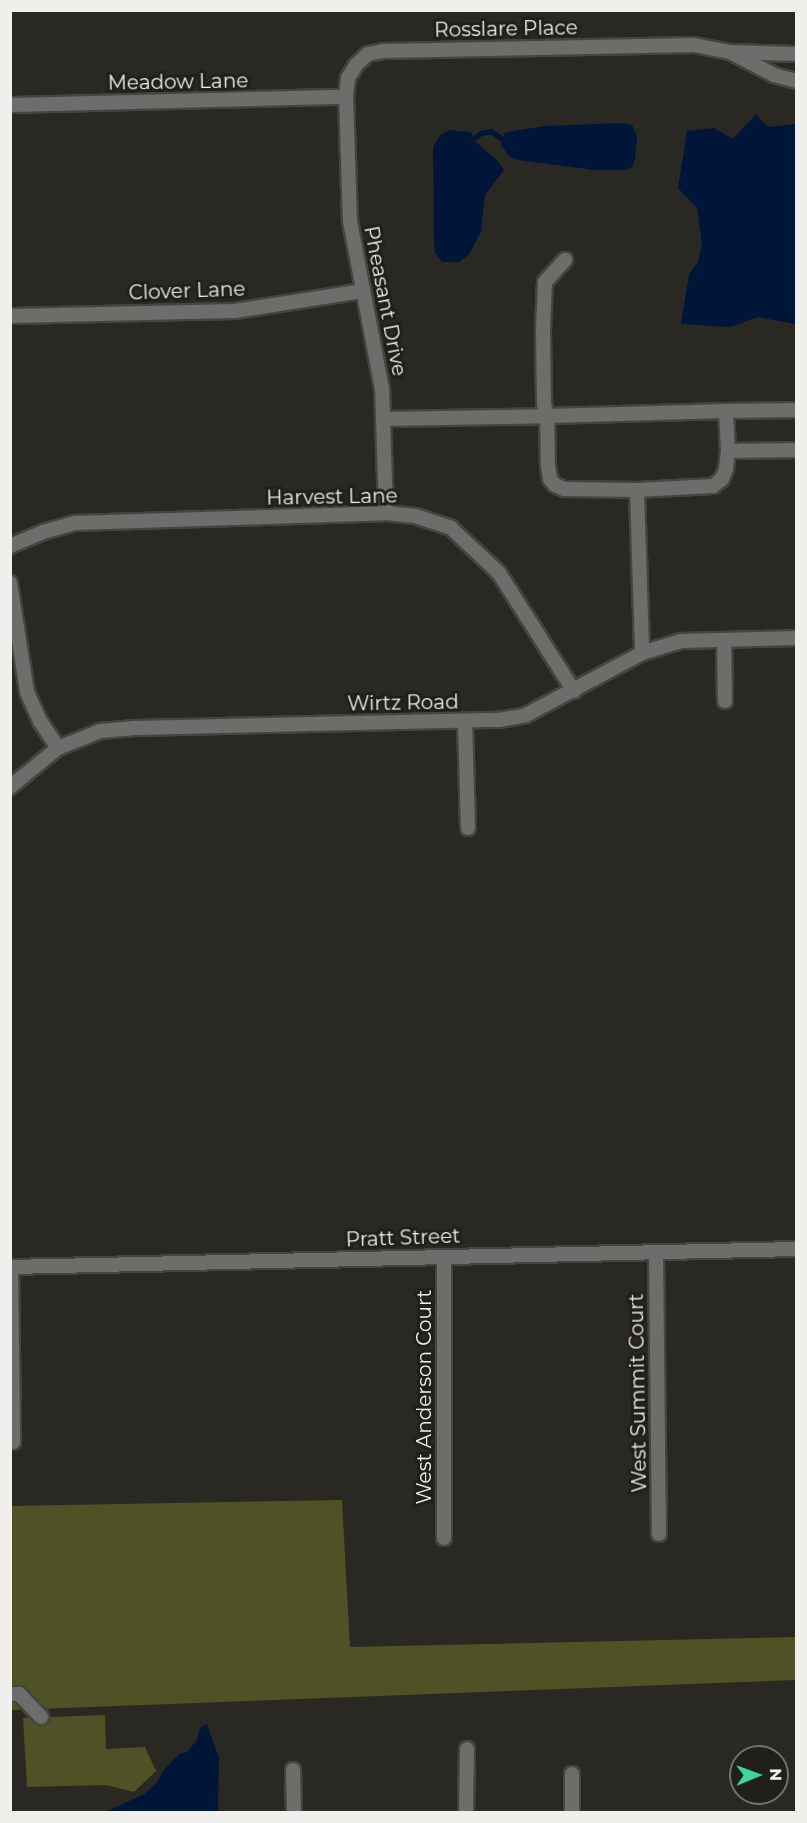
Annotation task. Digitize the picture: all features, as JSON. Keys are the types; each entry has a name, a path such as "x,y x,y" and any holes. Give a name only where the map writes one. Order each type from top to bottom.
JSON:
{"street":[{"name":"Rosslare Place","path":"345,97 348,78 356,65 368,54 384,51 694,45 730,52 796,54"},
{"name":"Rosslare Place","path":"730,52 774,75 796,81"},
{"name":"Meadow Lane","path":"10,105 345,97"},
{"name":"Pheasant Drive","path":"345,97 350,222 382,389 386,513"},
{"path":"565,260 545,282 544,404 547,416 548,466 550,478 555,485 564,489 713,486 722,479 726,469 728,451 726,411"},
{"name":"Clover Lane","path":"10,316 235,311 363,291"},
{"path":"383,419 796,410"},
{"path":"728,451 796,450"},
{"path":"637,489 642,653"},
{"name":"Harvest Lane","path":"10,546 43,532 75,523 386,513 415,516 451,528 499,573 573,691"},
{"path":"10,583 27,692 40,721 58,748"},
{"name":"Wirtz Road","path":"10,787 58,748 100,731 135,728 465,721 526,715 642,653 681,641 796,638"},
{"path":"724,640 725,701"},
{"path":"465,721 468,828"},
{"name":"Pratt Street","path":"11,1267 796,1249"},
{"name":"West Summit Court","path":"656,1252 659,1534"},
{"name":"West Anderson Court","path":"444,1257 444,1538"},
{"path":"11,1267 13,1442"},
{"path":"10,1694 19,1694 41,1717"},
{"path":"466,1812 467,1749"},
{"path":"293,1770 294,1812"},
{"path":"572,1774 572,1812"}],"green space":[{"path":"342,1500 350,1647 796,1637 796,1680 11,1710 10,1506"},
{"path":"105,1715 106,1749 145,1747 156,1771 134,1792 106,1785 27,1787 23,1718"}],"water":[{"path":"756,114 768,127 796,124 796,324 757,317 731,327 681,324 689,274 698,262 702,244 697,208 678,188 687,131 714,128 733,139"},
{"path":"618,123 632,125 637,136 635,159 632,167 625,170 594,170 518,160 509,156 501,145 505,133 513,131 545,126"},
{"path":"449,130 471,132 477,143 498,161 504,170 485,195 481,231 469,255 459,262 442,262 435,253 434,243 433,147 440,135"},
{"path":"207,1724 219,1758 218,1812 106,1812 144,1794 158,1782 162,1772 179,1754 187,1752 197,1740 200,1728"}],"waterway":[{"path":"476,137 481,133 491,131 503,139"}]}
